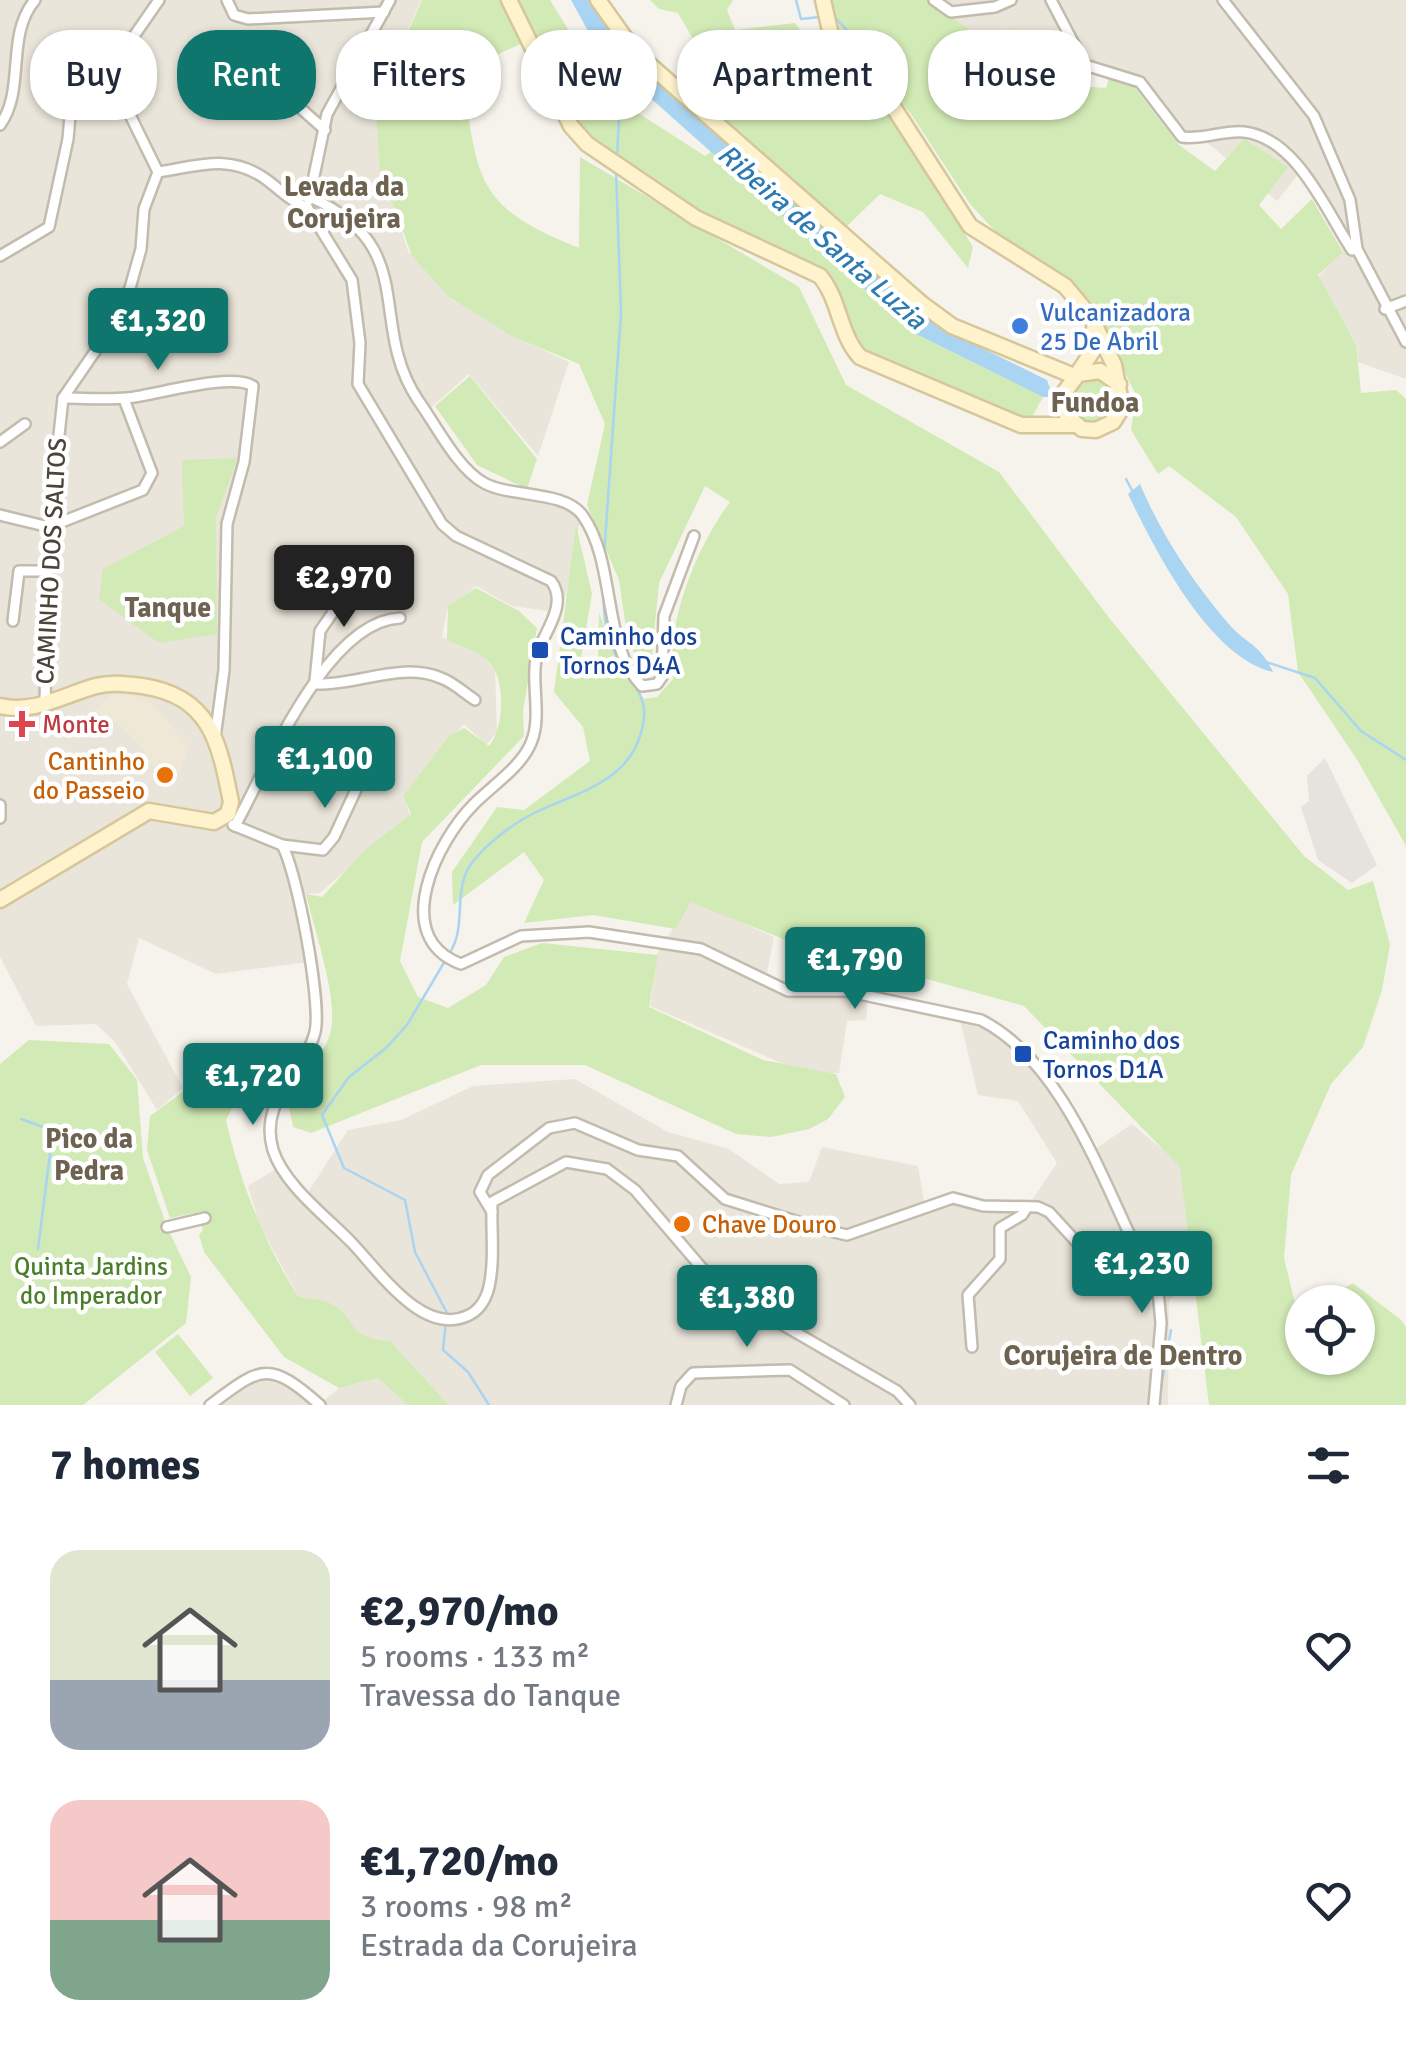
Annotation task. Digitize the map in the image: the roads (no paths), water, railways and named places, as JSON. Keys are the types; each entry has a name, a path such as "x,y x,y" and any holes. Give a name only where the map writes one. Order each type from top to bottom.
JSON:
{"main road":[{"path":"509,0 571,126 615,163 696,218 820,276 832,290 852,348 860,357 1021,425 1108,426 1122,408 1118,384 1092,317 1065,286 970,226 872,74 832,34 823,0"},
{"path":"598,0 635,52 922,304 952,326 1046,368 1076,375 1100,370 1118,384"},
{"path":"1038,425 1062,398 1095,345 1092,317"},
{"path":"1046,368 1082,428"},
{"path":"0,706 23,709 112,683 174,693 196,707 214,740 232,802 228,823 205,822 167,811 150,812 0,900"}],"street":[{"path":"0,125 7,111 19,29 35,0"},
{"path":"138,30 159,0"},
{"path":"227,0 234,15 248,19 384,12"},
{"path":"390,0 341,82 308,202 352,280 360,344 358,384 442,524 456,536 551,580 556,588 552,627 538,653 532,741 474,804 447,842 422,904 421,918 430,938 447,959 461,964 521,936 589,932 701,949 788,991 845,990 981,1020 1014,1043 1069,1110 1145,1268 1161,1309 1154,1405"},
{"path":"934,0 951,12 995,7 1011,0"},
{"path":"1050,0 1086,65 1140,82 1182,137 1239,131 1276,146 1293,161 1352,250 1358,249"},
{"path":"1223,0 1314,116 1350,200 1358,249 1385,309 1406,342"},
{"path":"0,256 49,227 69,120"},
{"path":"132,120 158,172 198,162 230,163 308,202 340,212 369,239 391,296 405,378 466,466 500,490 575,506 586,521 607,577 626,662 638,682 649,688 662,676 664,616 694,536"},
{"path":"314,120 325,130"},
{"name":"CAMINHO DOS SALTOS","path":"44,704 49,527 63,398 105,337 130,288 141,248 144,208 158,172"},
{"path":"1385,309 1406,300"},
{"path":"63,398 124,398 250,382 255,392 244,462 226,524 224,670 214,740"},
{"path":"0,515 49,527 143,490 152,474 124,398"},
{"path":"0,442 25,424"},
{"path":"315,684 320,632 362,570"},
{"path":"13,620 19,571 47,571"},
{"path":"367,766 328,845 316,850 282,846 228,823 289,716 315,684 353,640 385,618 400,618"},
{"path":"315,684 338,685 404,672 440,677 475,700"},
{"path":"0,804 2,818"},
{"path":"282,846 319,1002 314,1035 273,1102 272,1146 280,1166 300,1189 409,1303 440,1318 466,1317 485,1299 490,1284 492,1202 566,1162 607,1170 636,1190 719,1288 897,1390 910,1405"},
{"path":"492,1212 481,1199 482,1182 558,1123 588,1126 638,1150 678,1156 726,1199 847,1235 954,1198 983,1206 1049,1212 1094,1261 1129,1271 1145,1268"},
{"path":"972,1347 968,1295 1000,1259 1000,1228 1022,1216 1027,1207"},
{"path":"167,1227 204,1218"},
{"path":"676,1405 681,1386 693,1373 773,1369 801,1374 844,1405"},
{"path":"210,1405 253,1374 266,1372 298,1386 320,1405"}],"water":[{"path":"571,0 590,0 610,30 587,30"},
{"path":"657,82 677,100 677,120 700,120 913,308 937,326 1047,380 1053,397 1043,397 914,333 657,104"},
{"path":"1140,484 1189,573 1273,672 1227,646 1187,598 1128,494"}],"waterway":[{"path":"796,0 801,19 820,17"},
{"path":"833,15 847,30"},
{"path":"617,157 619,120"},
{"path":"604,556 621,313 616,170"},
{"name":"Ribeira de Santa Luzia","path":"1126,479 1134,494"},
{"path":"449,954 458,931 463,883 474,860 518,822 588,789 618,770 639,739 644,718 642,700 610,643 603,589"},
{"name":"Ribeira de Santa Luzia","path":"1266,662 1315,678 1361,731 1406,760"},
{"path":"445,961 407,1025 386,1048 349,1077 322,1115 344,1168 405,1200 415,1252 447,1313"},
{"path":"21,1119 43,1127 52,1138 38,1249"},
{"path":"446,1321 443,1350 468,1372 489,1405"},
{"path":"1158,1404 1171,1330"}],"place":[{"name":"Vulcanizadora 25 De Abril","path":"1020,326"},
{"name":"Caminho dos Tornos D4A","path":"540,650"},
{"name":"Monte","path":"22,724"},
{"name":"Cantinho do Passeio","path":"165,775"},
{"name":"Caminho dos Tornos D1A","path":"1023,1054"},
{"name":"Chave Douro","path":"682,1224"}],"district":[{"name":"Levada da Corujeira","path":"344,203"},
{"name":"Fundoa","path":"1095,403"},
{"name":"Tanque","path":"168,608"},
{"name":"Pico da Pedra","path":"89,1155"},
{"name":"Corujeira de Dentro","path":"1123,1356"}],"park label":[{"name":"Quinta Jardins do Imperador","path":"91,1280"}]}
